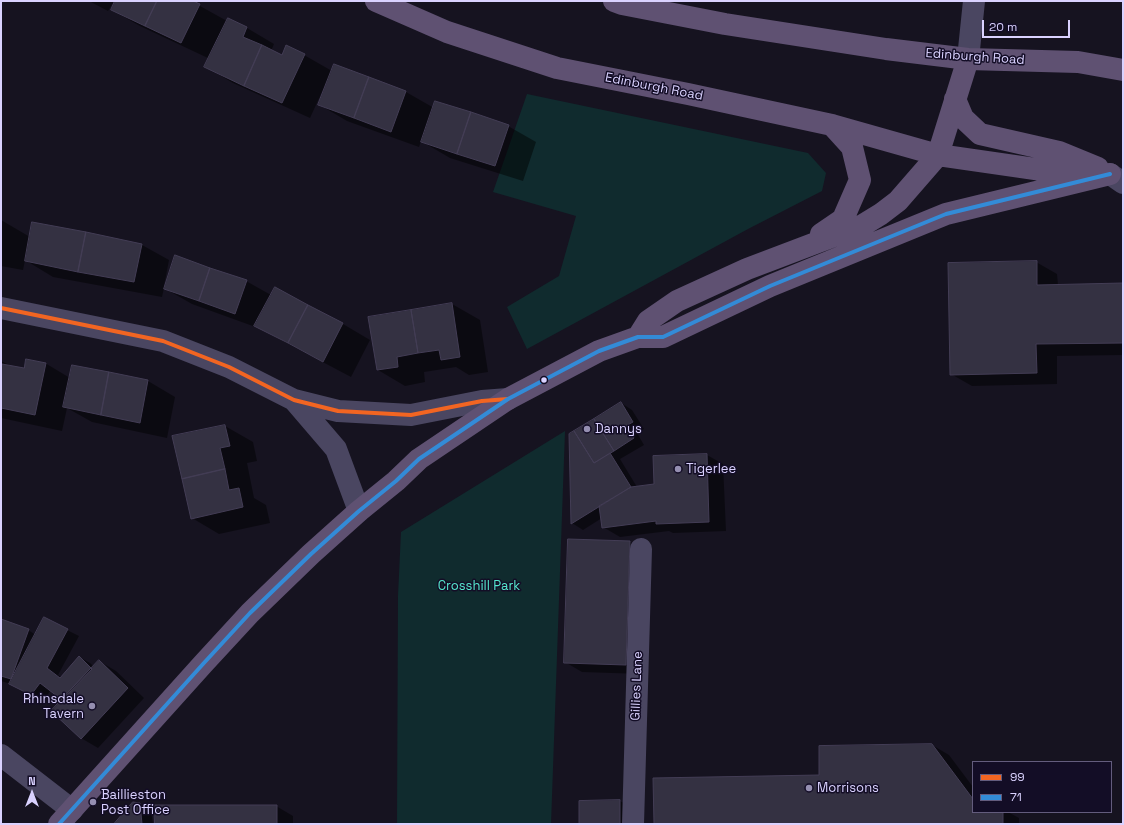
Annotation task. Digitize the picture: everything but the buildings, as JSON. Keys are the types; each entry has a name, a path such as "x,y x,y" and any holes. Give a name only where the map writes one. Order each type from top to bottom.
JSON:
{"main road":[{"name":"Edinburgh Road","path":"376,1 447,32 557,68 695,95 832,125 938,154 1049,171 1119,176"},
{"name":"Edinburgh Road","path":"614,1 622,4 725,24 886,49 968,59 1078,62 1122,70"},
{"path":"638,337 648,321 677,301 747,269 863,224 881,214 898,201 938,154 968,59"},
{"path":"955,99 963,118 980,134 1059,152 1119,176"},
{"path":"797,250 843,219 860,180 852,147 832,125"},
{"path":"66,817 250,613 311,554 359,511 396,481 419,459 508,399 599,351 638,337 663,337 770,286 946,214 1119,176"}],"street":[{"path":"968,59 974,1"},
{"path":"1,308 163,341 230,367 294,400 338,410 411,415 482,401 508,399"},
{"path":"294,400 336,449 359,511"},
{"name":"Gillies Lane","path":"633,824 641,548"},
{"path":"1,755 66,817"}],"green space":[{"path":"527,94 808,153 826,173 822,191 748,229 527,349 507,307 559,276 576,216 493,192"},
{"name":"Crosshill Park","path":"565,431 551,824 397,824 398,596 401,532"}],"transit line":[{"name":"71","path":"59,824 250,613 311,554 359,511 396,481 419,459 508,399 599,351 638,337 663,337 770,286 946,214 1110,174"},
{"name":"99","path":"1,308 163,341 229,367 294,400 338,411 411,415 482,401 508,399"}],"place":[{"name":"Dannys","path":"587,429"},
{"name":"Tigerlee","path":"678,469"},
{"name":"Rhinsdale Tavern","path":"92,706"},
{"name":"Morrisons","path":"809,788"},
{"name":"Baillieston Post Office","path":"93,802"}]}
